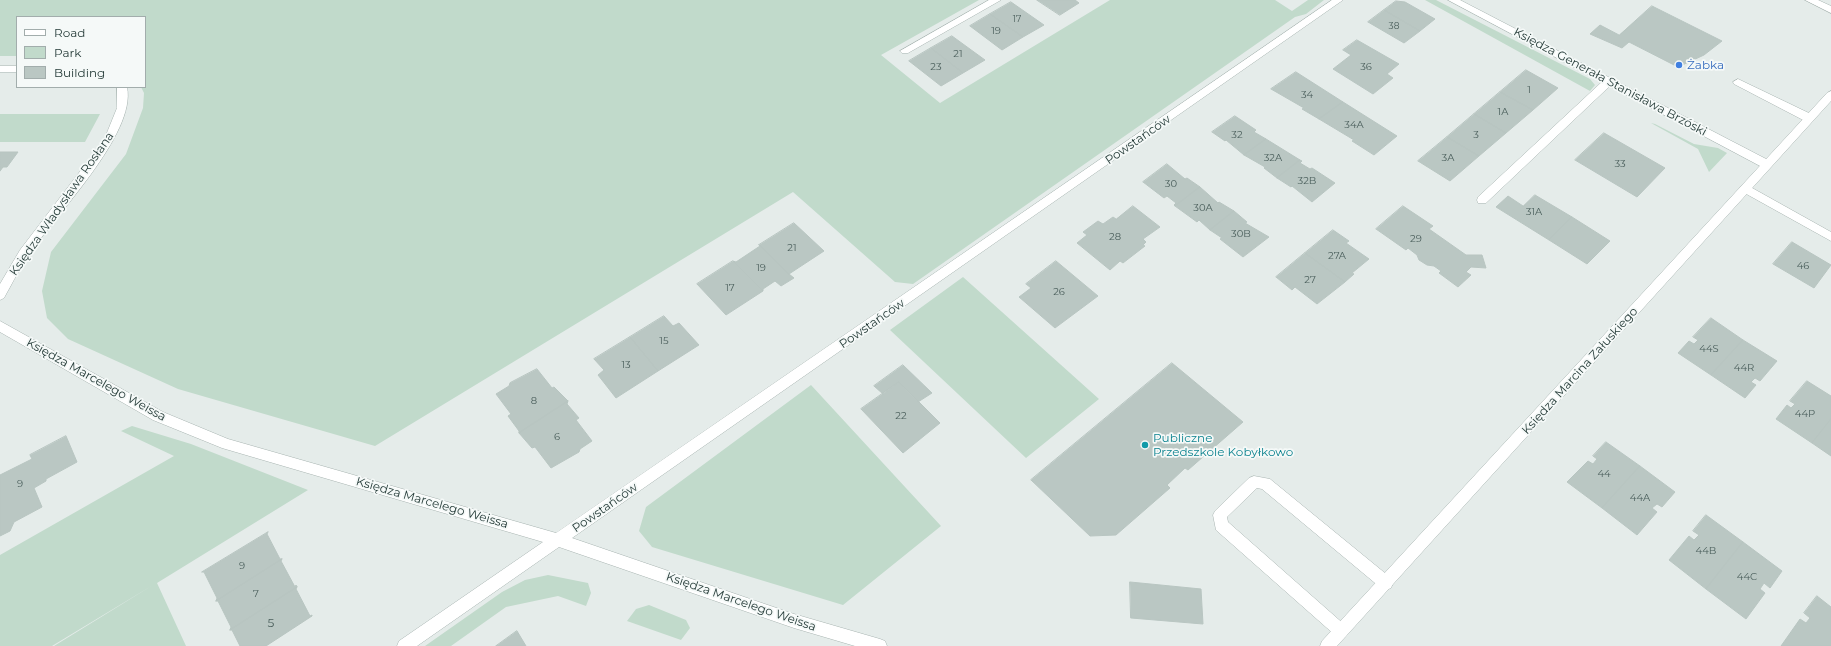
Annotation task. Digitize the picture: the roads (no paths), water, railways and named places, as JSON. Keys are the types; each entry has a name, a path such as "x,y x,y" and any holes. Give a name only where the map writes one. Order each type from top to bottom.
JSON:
{"street":[{"path":"905,51 996,0"},
{"name":"Powstańców","path":"404,646 1338,0"},
{"name":"Księdza Generała Stanisława Brzóski","path":"1453,0 1766,164"},
{"path":"1810,0 1831,10"},
{"path":"0,69 16,69"},
{"path":"1482,200 1609,81"},
{"path":"1738,82 1810,118"},
{"name":"Księdza Władysława Rosłana","path":"0,295 24,253 108,142 118,122 123,103 122,88"},
{"name":"Księdza Marcina Załuskiego","path":"1327,646 1610,339 1766,164 1831,95"},
{"path":"1745,188 1831,237"},
{"name":"Księdza Marcelego Weissa","path":"0,326 158,416 227,444 559,540 794,620 880,646"},
{"path":"1341,631 1221,525 1220,515 1254,482 1266,483 1386,583"}],"place":[{"name":"Żabka","path":"1679,65"},
{"name":"Publiczne Przedszkole Kobyłkowo","path":"1145,445"}]}
